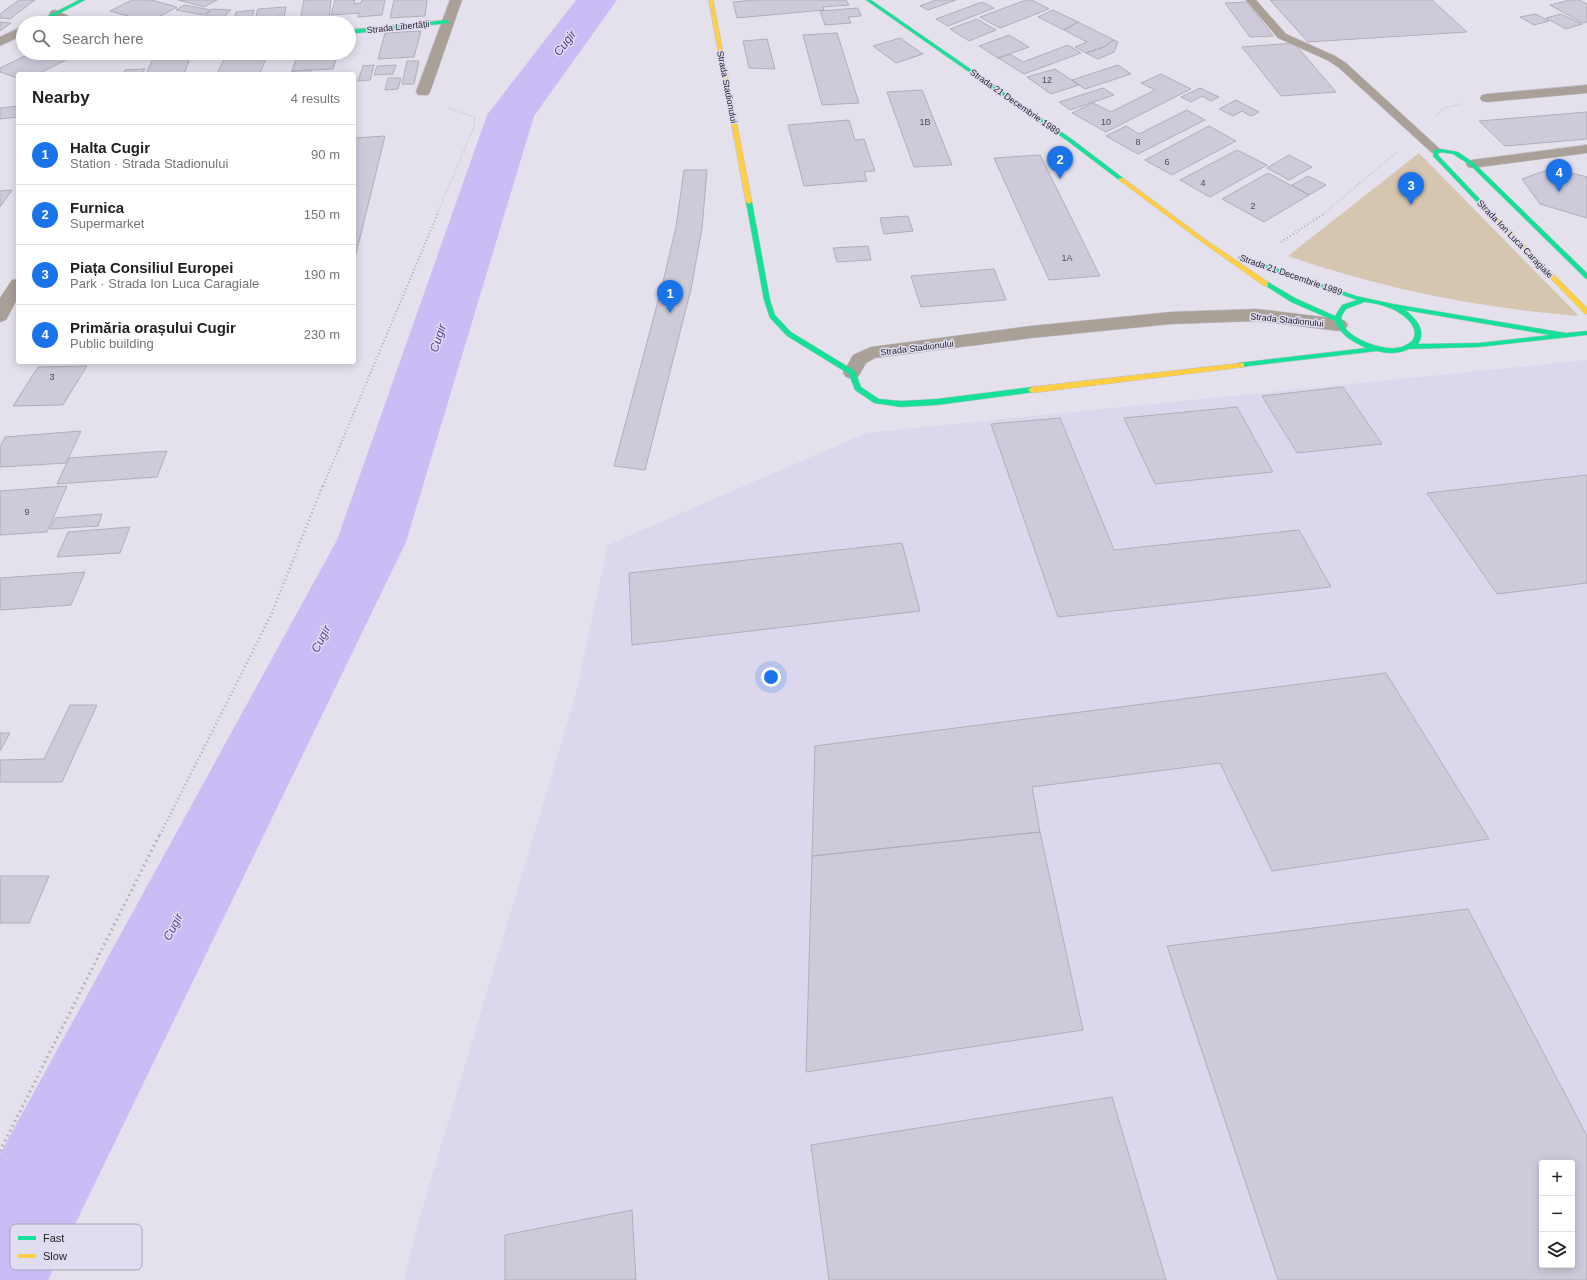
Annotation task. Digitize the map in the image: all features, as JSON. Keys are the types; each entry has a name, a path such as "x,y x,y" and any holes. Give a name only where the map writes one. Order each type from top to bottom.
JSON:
{"street":[{"path":"51,16 83,0"},
{"path":"422,92 456,0"},
{"name":"Strada Stadionului","path":"711,0 761,269 767,300 772,316 789,334 852,373 859,359 872,353 1032,332 1171,318 1257,315 1338,322"},
{"name":"Strada 21 Decembrie 1989","path":"868,0 1071,141 1218,250 1270,286 1293,300 1338,322"},
{"path":"55,14 59,16"},
{"name":"Strada Libertății","path":"356,31 447,22"},
{"path":"0,42 16,34"},
{"path":"1487,98 1587,89"},
{"path":"1436,151 1442,149 1454,151 1472,164 1587,277"},
{"name":"Strada Ion Luca Caragiale","path":"1436,151 1435,155 1443,165 1587,312"},
{"name":"Strada 21 Decembrie 1989","path":"1218,250 1280,270 1363,300 1389,305"},
{"path":"1,308 16,287"},
{"path":"1363,300 1354,301 1340,308 1337,313 1338,322 1344,333 1353,339 1375,349"},
{"path":"1389,305 1565,336"},
{"path":"1389,305 1401,311 1417,326 1418,334 1416,342 1409,347"},
{"path":"852,373 858,388 877,401 901,404 953,400 1375,349 1388,351 1409,347 1478,345 1587,333"}],"lane":[{"path":"1251,0 1282,36 1342,65 1436,151"},
{"path":"1472,164 1587,149"}],"path":[{"path":"0,1151 271,614 356,405 474,127 475,117 427,101 422,92"},
{"path":"1277,244 1298,232 1332,207 1418,134 1444,108 1487,98"}],"shaded area":[{"path":"1419,153 1579,316 1505,308 1432,295 1359,278 1288,256"},
{"path":"1587,360 1587,1280 404,1280 421,1213 575,697 608,545 866,433"}],"building":[{"path":"19,0 35,0 10,19 0,18 0,14"},
{"path":"132,0 151,0 177,7 160,16 128,16 110,11"},
{"path":"178,0 217,0 204,7"},
{"path":"304,0 331,0 329,16 301,16"},
{"path":"335,0 355,0 354,4 361,3 362,0 385,0 382,15 358,17 359,13 331,15"},
{"path":"394,0 427,0 425,16 390,18"},
{"path":"755,0 846,0 849,5 823,7 824,10 737,18 733,2"},
{"path":"936,0 956,0 928,10 920,6"},
{"path":"1026,0 1032,0 1049,9 1000,28 980,17"},
{"path":"1270,0 1432,0 1467,32 1308,42"},
{"path":"1570,0 1579,0 1587,4 1587,22 1583,23 1550,5"},
{"path":"982,2 994,8 948,26 936,19"},
{"path":"1247,2 1273,36 1250,37 1225,3"},
{"path":"184,5 211,10 203,15 176,10"},
{"path":"286,7 284,16 256,16 258,9"},
{"path":"858,8 861,16 848,17 851,23 825,25 820,11"},
{"path":"212,9 231,10 225,16 205,16"},
{"path":"254,10 252,16 235,16 236,12"},
{"path":"1053,10 1078,22 1064,30 1038,17"},
{"path":"1536,14 1549,21 1534,25 1520,17"},
{"path":"1561,14 1582,24 1566,29 1546,18"},
{"path":"977,19 996,30 969,41 950,29"},
{"path":"0,22 11,23 0,31"},
{"path":"1078,22 1114,40 1104,47 1086,53 1075,47 1087,42 1064,30"},
{"path":"421,31 414,57 378,59 385,33"},
{"path":"837,33 859,103 822,105 803,35"},
{"path":"1009,35 1029,47 998,58 979,46"},
{"path":"900,38 923,54 896,63 873,46"},
{"path":"767,39 775,69 749,68 743,41"},
{"path":"1114,40 1118,42 1114,52 1098,59 1086,53 1104,47"},
{"path":"1294,43 1336,92 1281,96 1242,47"},
{"path":"1068,45 1081,53 1024,74 998,58 1010,54 1023,62"},
{"path":"17,60 66,60 42,72 16,72 16,77 0,72 0,68"},
{"path":"152,60 189,60 185,72 147,72"},
{"path":"224,60 265,60 260,72 218,72"},
{"path":"296,60 336,60 333,69 292,71"},
{"path":"407,61 419,61 414,84 402,84"},
{"path":"374,65 370,80 358,81 363,66"},
{"path":"396,65 393,74 374,75 377,66"},
{"path":"1118,65 1131,74 1085,89 1072,80"},
{"path":"145,69 143,72 124,72 125,70"},
{"path":"1055,69 1079,85 1051,94 1027,77"},
{"path":"311,70 310,72 291,72"},
{"path":"1161,74 1191,89 1106,132 1072,113 1093,103 1111,112 1155,90 1141,83"},
{"path":"388,78 401,78 398,89 385,90"},
{"path":"1103,88 1114,95 1070,110 1059,102"},
{"path":"1200,88 1219,97 1211,101 1202,96 1191,102 1181,97"},
{"path":"922,90 952,165 914,167 887,92"},
{"path":"1236,100 1259,112 1251,116 1242,111 1233,116 1219,109"},
{"path":"16,106 16,117 0,119 0,108"},
{"path":"1187,110 1205,120 1138,154 1106,136 1126,126 1139,134"},
{"path":"1587,112 1587,139 1505,146 1479,121"},
{"path":"849,120 855,140 864,139 875,171 864,172 867,181 804,186 788,125"},
{"path":"1209,126 1236,141 1172,175 1145,160"},
{"path":"385,136 356,254 356,138"},
{"path":"1237,150 1267,165 1210,197 1180,180"},
{"path":"1040,155 1100,276 1049,280 994,158"},
{"path":"1289,155 1312,167 1289,180 1267,168"},
{"path":"1552,168 1587,177 1587,218 1540,204 1522,179"},
{"path":"684,170 707,170 702,228 691,289 645,470 614,466 662,286 676,227"},
{"path":"1268,173 1309,195 1264,222 1222,199"},
{"path":"1308,176 1326,185 1309,195 1292,185"},
{"path":"12,190 0,207 0,191"},
{"path":"908,216 913,231 884,234 880,218"},
{"path":"868,246 871,260 837,262 833,248"},
{"path":"994,269 1006,300 921,307 911,276"},
{"path":"87,366 63,405 13,406 38,367"},
{"path":"1343,387 1382,444 1297,453 1262,396"},
{"path":"1237,407 1273,472 1155,484 1124,418"},
{"path":"1060,418 1114,550 1299,530 1331,587 1058,617 991,424"},
{"path":"81,431 66,463 0,467 0,447 5,437"},
{"path":"167,451 157,477 57,484 69,458"},
{"path":"1587,475 1587,583 1497,594 1427,493"},
{"path":"67,486 47,532 0,535 0,491"},
{"path":"102,514 98,526 50,529 55,518"},
{"path":"130,527 120,553 57,557 68,532"},
{"path":"902,543 920,611 632,645 629,573"},
{"path":"85,572 71,605 0,610 0,578"},
{"path":"1386,673 1489,839 1272,871 1220,763 1032,787 1040,832 812,856 815,746"},
{"path":"70,705 97,705 62,782 0,782 0,760 44,759"},
{"path":"0,733 10,733 0,751"},
{"path":"1040,832 1083,1030 806,1072 812,856"},
{"path":"0,876 49,876 29,923 0,923"},
{"path":"1468,909 1587,1136 1587,1280 1278,1280 1167,946"},
{"path":"1112,1097 1166,1280 829,1280 811,1145"},
{"path":"632,1210 636,1280 505,1280 505,1235"}],"waterway":[{"name":"Cugir","path":"20,1224 371,542 511,115 597,0"},
{"name":"Cugir","path":"0,1262 10,1243"}],"traffic: fast":[{"path":"51,16 83,0"},
{"path":"868,0 1071,141 1121,179"},
{"path":"356,31 447,22"},
{"path":"1492,215 1435,155 1436,151 1451,151 1472,164 1587,277"},
{"path":"749,202 767,300 772,316 789,334 852,373 858,388 877,401 901,404 937,402 1032,390"},
{"path":"1241,258 1356,298 1394,307 1412,320 1418,329 1418,339 1415,343 1402,350 1385,350 1367,346 1352,338 1341,327 1338,317 1344,307 1363,300"},
{"path":"1266,284 1293,300 1336,319"},
{"path":"1395,306 1565,335"},
{"path":"1409,347 1479,345 1587,333"},
{"path":"1241,365 1375,349"}],"traffic: slow":[{"path":"711,0 749,202"},
{"path":"1121,179 1204,241 1266,284"},
{"path":"1492,215 1587,312"},
{"path":"1032,390 1241,365"}],"place":[{"name":"Furnica","path":"1060,179"},
{"name":"Primăria orașului Cugir","path":"1559,192"},
{"name":"Piața Consiliul Europei","path":"1411,205"},
{"name":"Halta Cugir","path":"670,313"}]}
